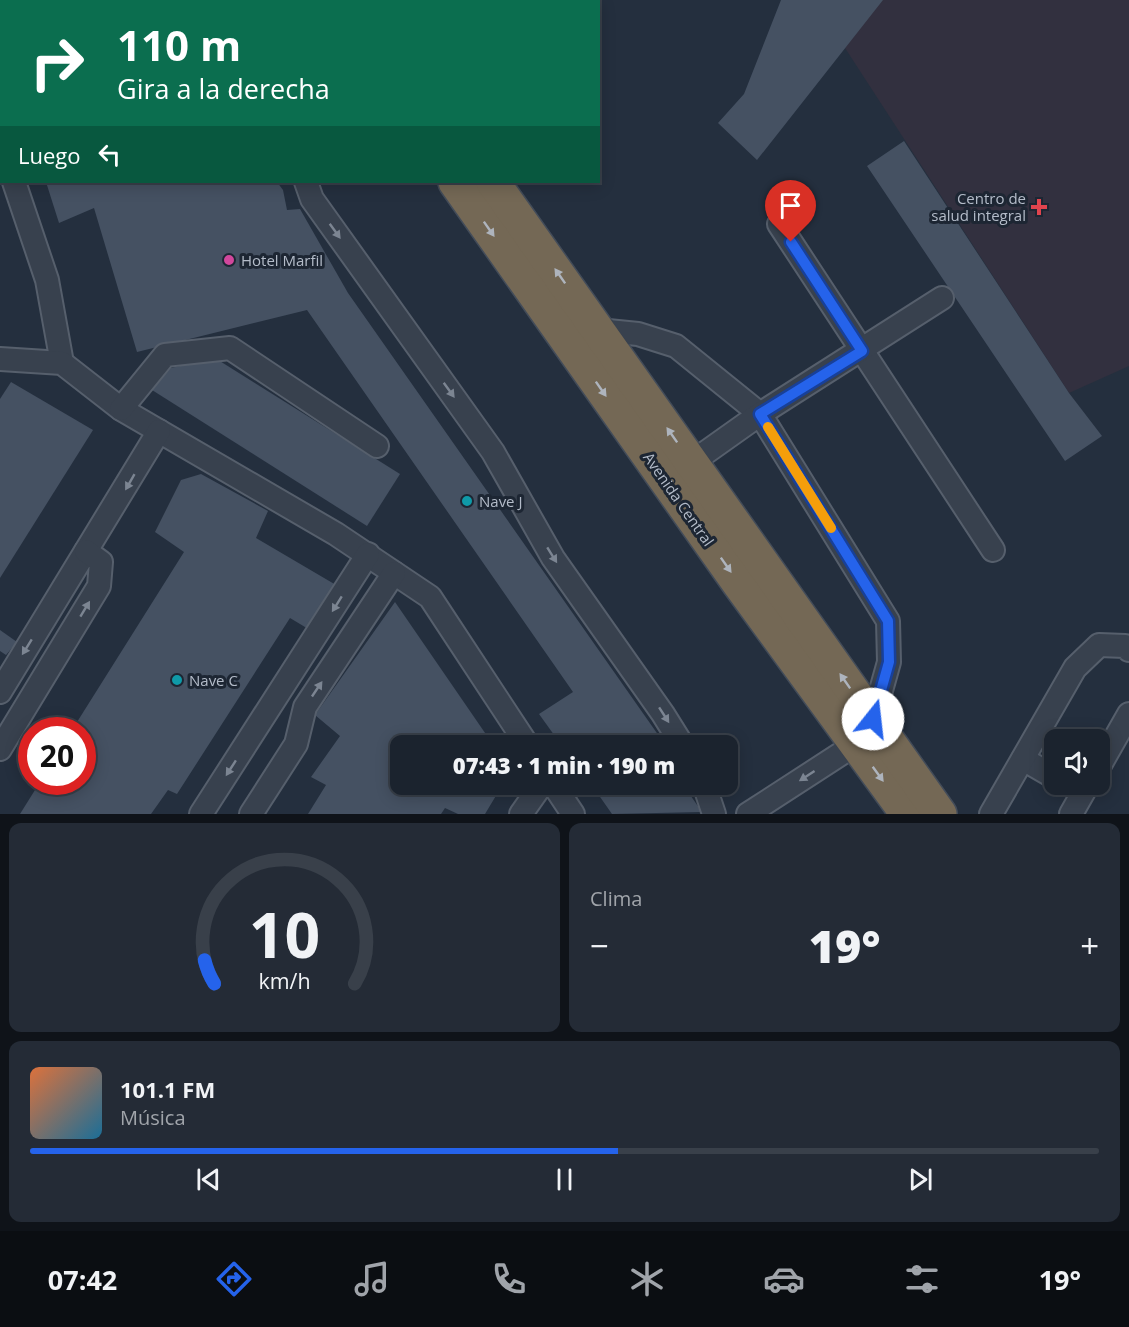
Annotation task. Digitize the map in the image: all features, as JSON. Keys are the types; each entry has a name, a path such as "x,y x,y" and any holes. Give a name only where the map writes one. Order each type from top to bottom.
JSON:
{"highway":[{"name":"Avenida Central","path":"456,183 739,584 864,731 940,814"},
{"name":"Avenida Central","path":"494,183 691,463 864,731 898,811"}],"lane":[{"path":"14,183 47,279 62,363"},
{"path":"306,183 312,199 493,452 553,558 676,735"},
{"path":"779,224 993,550"},
{"path":"691,463 760,414 942,298"},
{"path":"598,330 638,334 676,346 760,414 888,621 889,662 864,731 748,814"},
{"path":"121,409 165,355 230,348 377,446"},
{"path":"0,359 62,363 121,409 368,554 430,597 521,735"},
{"path":"0,692 159,431"},
{"path":"0,749 99,586 101,562 86,551"},
{"path":"201,814 368,554"},
{"path":"250,814 296,744 305,707 394,573"},
{"path":"991,814 1076,668 1099,645 1125,646 1129,650"},
{"path":"278,697 302,722"},
{"path":"1110,747 1129,714"},
{"path":"1023,759 1044,771"},
{"path":"505,814 518,795"},
{"path":"521,814 534,795"},
{"path":"560,795 573,814"},
{"path":"708,795 714,814"},
{"path":"1071,814 1077,795"}],"shaded area":[{"name":"Centro de salud integral","path":"881,0 1129,0 1129,366 1069,393 845,48"}],"building":[{"path":"781,0 883,0 757,160 718,123 744,94"},
{"path":"904,141 1069,393 1102,436 1065,461 867,166"},
{"path":"46,183 278,183 283,190 287,210 300,209 348,293 658,735 554,735 539,714 573,692 307,310 137,352 94,208 59,223"},
{"path":"215,358 400,474 367,526 152,390 171,368"},
{"path":"11,382 93,430 0,578 0,399"},
{"name":"Nave C","path":"201,474 268,511 256,538 336,585 310,630 290,618 177,794 168,790 151,814 20,814 32,795 96,795 96,717 80,717 184,552 155,532 181,480"},
{"path":"395,602 486,735 390,735 390,795 496,795 485,814 458,814 445,808 441,814 308,814 326,785 311,777 340,736 315,715"},
{"path":"0,630 17,642 6,655 0,651"},
{"path":"599,795 690,795 702,812 612,814"}],"slow traffic":[{"path":"768,427 831,528"}],"place":[{"name":"Centro de salud integral","path":"1039,207"},
{"name":"Hotel Marfil","path":"229,260"},
{"name":"Nave J","path":"467,501"},
{"name":"Nave C","path":"177,680"}],"route":[{"path":"791,242 862,351 760,414 888,621 889,662 873,719"}]}
